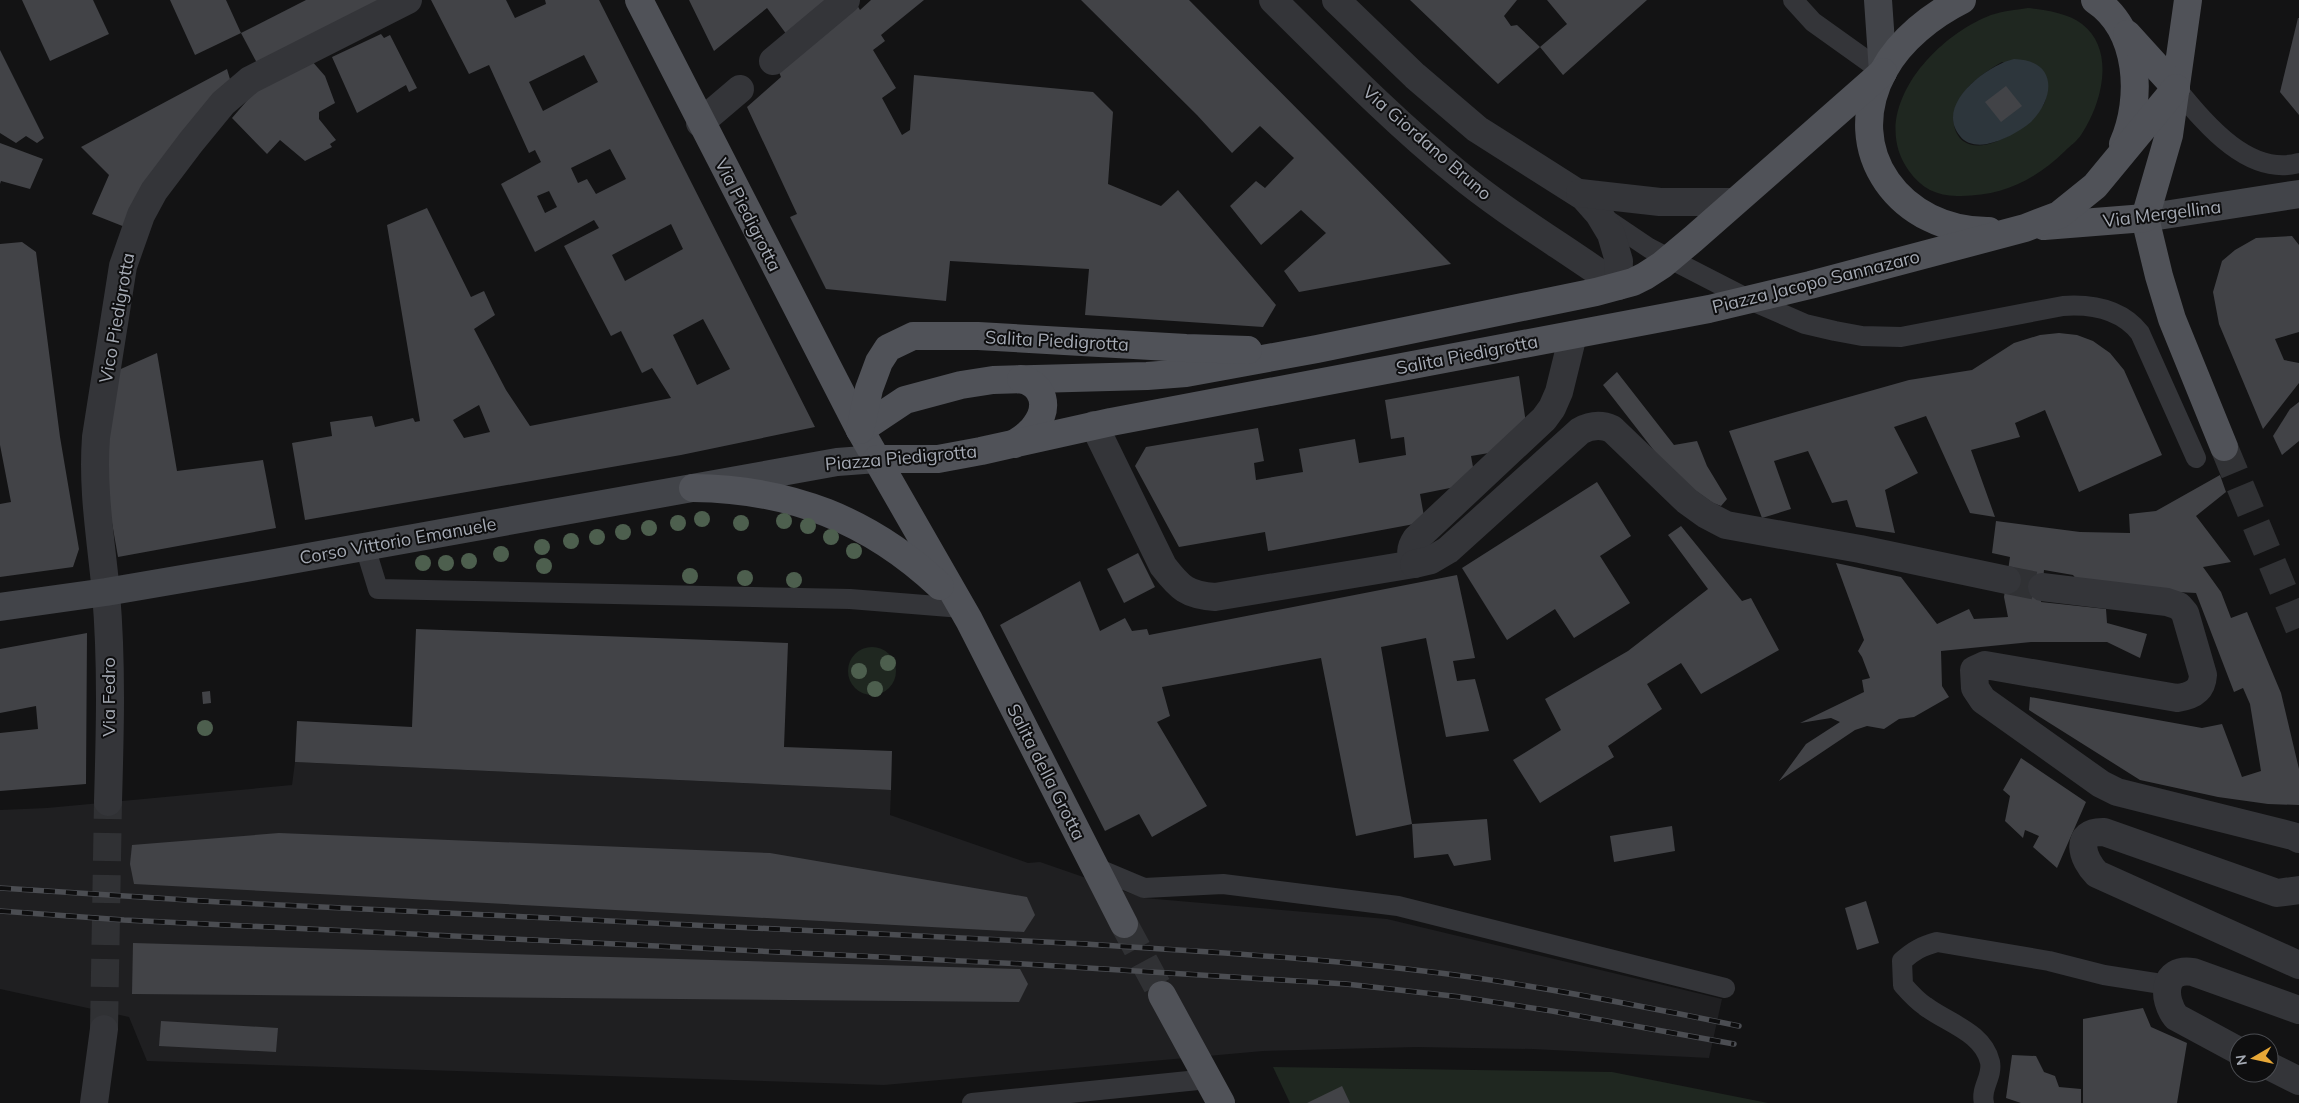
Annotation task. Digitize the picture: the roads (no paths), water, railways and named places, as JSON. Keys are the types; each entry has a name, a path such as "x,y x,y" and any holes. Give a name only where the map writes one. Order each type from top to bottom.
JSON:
{"main road":[{"name":"Via Piedigrotta","path":"639,0 700,123 860,430 877,459"},
{"name":"Piazza Jacopo Sannazaro","path":"1607,289 1645,276 1669,259 1882,72 1902,44 1941,12 1962,0"},
{"name":"Piazza Jacopo Sannazaro","path":"2095,0 2108,11 2119,26 2132,59 2136,88 2132,119 2118,157"},
{"path":"2188,0 2169,136 2145,218 2172,319 2224,447"},
{"path":"2119,26 2176,88"},
{"name":"Piazza Jacopo Sannazaro","path":"1882,72 1870,114 1870,132 1876,161 1884,177 1901,199 1926,218 1955,228 1982,231 2025,228"},
{"name":"Piazza Jacopo Sannazaro","path":"1605,329 1750,300 2025,228 2059,214 2076,203 2095,186 2176,88"},
{"name":"Via Mergellina","path":"2025,228 2145,218"},
{"name":"Salita Piedigrotta","path":"860,430 892,407 917,395 961,385 993,380 1148,376 1186,373 1317,349 1607,289"},
{"name":"Salita Piedigrotta","path":"1094,425 1605,329"},
{"name":"Salita Piedigrotta","path":"860,430 869,389 879,362 888,348 913,336 978,336 1220,350 1317,349"},
{"path":"1014,444 1034,428 1042,414 1040,392 1032,382 1021,379"},
{"name":"Piazza Piedigrotta","path":"877,459 938,459 1014,444 1094,425"},
{"name":"Salita della Grotta","path":"877,459 966,614 1124,924"},
{"path":"693,488 722,488 760,493 796,501 830,513 896,550 933,580 966,614"},
{"path":"1162,995 1221,1103"}],"street":[{"name":"Vico Piedigrotta","path":"106,592 94,485 96,437 124,266 141,215 154,191 191,142 223,104 250,80 408,0"},
{"path":"774,61 846,0"},
{"name":"Via Giordano Bruno","path":"1273,0 1388,112 1457,173 1607,289"},
{"path":"1336,0 1415,76 1477,129 1503,148 1580,193 1599,214 1611,234 1617,252 1607,289"},
{"name":"Piazza Jacopo Sannazaro","path":"1878,0 1882,72"},
{"path":"700,123 740,89"},
{"path":"1580,193 1660,202 1733,202"},
{"name":"Via Mergellina","path":"2145,218 2299,194"},
{"path":"1414,564 1411,557 1411,546 1416,539 1534,429 1552,408 1567,367 1573,335"},
{"path":"1094,425 1163,566 1177,584 1192,593 1215,597 1431,560 1448,550 1580,431 1596,425 1612,429 1687,501 1705,514 1726,525 1860,549 2007,580"},
{"name":"Salita Piedigrotta","path":"796,469 821,460 860,430"},
{"name":"Piazza Piedigrotta","path":"796,469 847,460 877,459"},
{"name":"Corso Vittorio Emanuele","path":"0,607 106,592 796,469"},
{"path":"2042,587 2167,602 2179,606 2184,613 2203,675 2202,685 2196,693 2177,698 1985,665 1974,670 1975,688 1983,700 2101,784 2117,792 2293,836 2299,840"},
{"name":"Via Fedro","path":"106,592 111,691 108,802"},
{"path":"2299,890 2277,893 2104,832 2094,832 2087,837 2083,845 2084,854 2090,867 2097,874 2299,966"},
{"path":"2229,1046 2176,1017 2167,1002 2168,985 2175,974 2186,971 2193,972 2299,1010"},
{"path":"94,1103 104,1029"},
{"path":"2279,1071 2299,1081"}],"lane":[{"path":"1793,0 1813,22 1882,72"},
{"path":"2176,88 2212,129 2239,150 2264,163 2285,165 2299,163"},
{"path":"1599,214 1669,259 1750,300 1805,324 1844,333 1882,337 1921,334 2063,306 2081,305 2106,309 2126,319 2140,333 2196,458"},
{"path":"365,547 378,589 850,600 966,614"},
{"path":"1094,867 1144,888 1223,884 1398,906 1726,988"},
{"path":"1984,1103 1982,1095 1990,1072 1990,1062 1982,1046 1970,1033 1925,1007 1903,985 1902,961 1912,952 1937,942 2168,985"},
{"path":"972,1103 1208,1079"}],"tunnel":[{"path":"2224,447 2299,628"},
{"path":"2007,580 2042,587"},
{"path":"104,1029 108,802"},
{"path":"1124,924 1162,995"}],"railway":[{"path":"0,888 219,902 1086,944 1275,957 1416,970 1498,981 1739,1026"},
{"path":"0,911 124,920 1024,964 1346,984 1461,997 1552,1011 1734,1044"}]}
